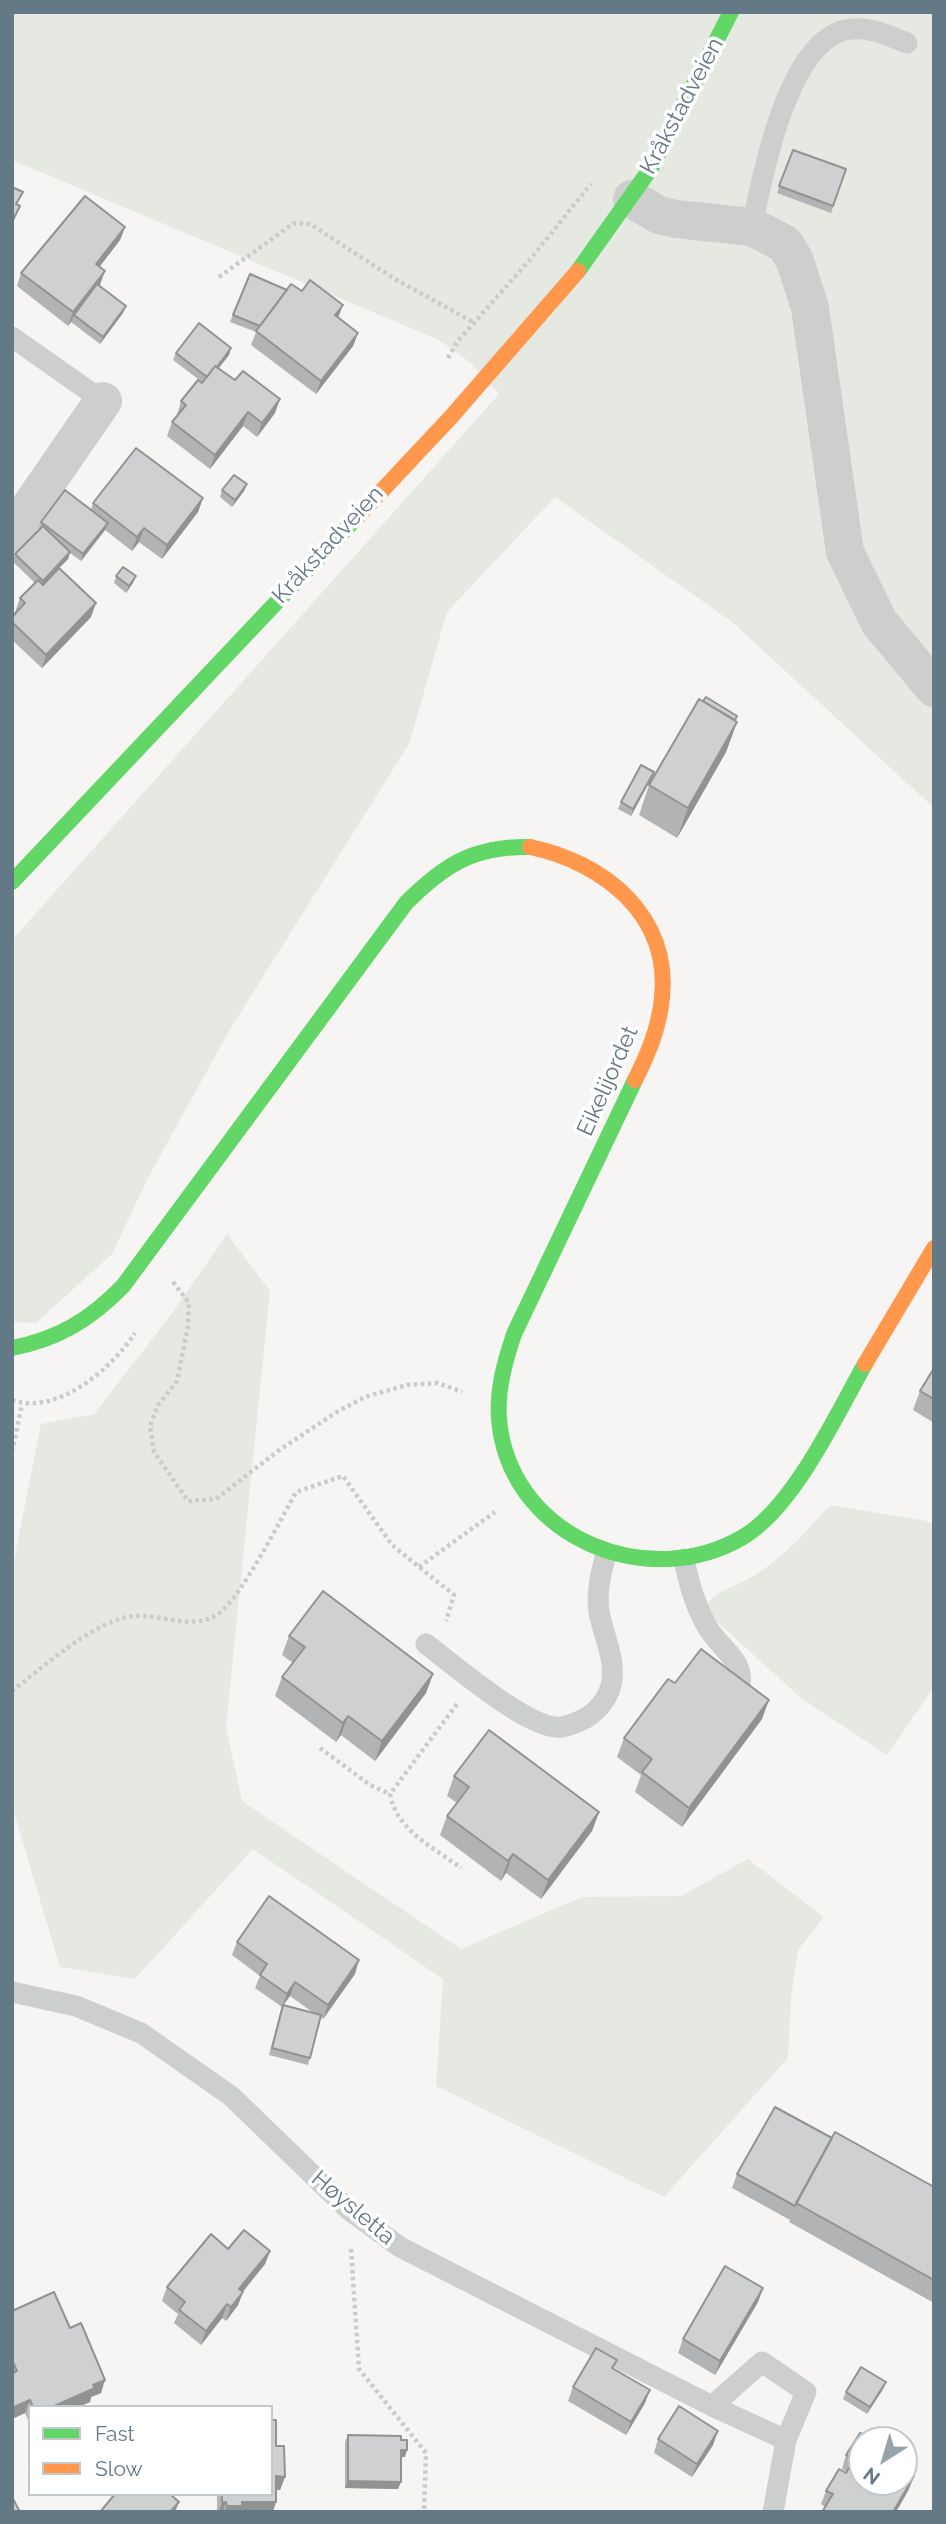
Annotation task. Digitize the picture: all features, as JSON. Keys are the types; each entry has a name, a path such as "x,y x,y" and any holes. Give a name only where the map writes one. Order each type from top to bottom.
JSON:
{"street":[{"name":"Kråkstadveien","path":"12,882 487,377 561,293 632,199 669,137 731,12"},
{"name":"Kråkstadveien","path":"632,199 659,215 752,227 785,244 802,277 810,308 845,551 878,622 934,688"},
{"path":"12,533 103,401"},
{"name":"Eikelijordet","path":"12,1348 68,1333 97,1314 123,1286 406,904 430,878 460,860 493,848 528,846 562,852 594,866 622,888 643,915 657,947 663,982 661,1016 650,1050 514,1334 501,1369 498,1406 503,1443 512,1467 538,1509 566,1534 606,1554 636,1561 684,1559 710,1554 744,1537 772,1513 795,1484 934,1248"}],"lane":[{"path":"752,227 775,133 797,79 813,51 829,37 845,30 863,28 906,43"},
{"path":"12,338 103,401"},
{"path":"432,1648 474,1681 543,1725 560,1728 596,1712 608,1694 612,1679 610,1657 599,1611 598,1582 606,1554"},
{"path":"684,1559 690,1590 709,1629 739,1665 742,1677 739,1689"},
{"name":"Høysletta","path":"12,1992 76,2006 141,2033 231,2096 349,2210 400,2247 712,2406 786,2440"},
{"path":"712,2406 762,2362 806,2392 786,2440 773,2512"}],"path":[{"path":"443,368 457,342 473,322 537,252 597,176"},
{"path":"219,278 294,223 310,224 393,278 473,322"},
{"path":"183,1294 189,1303 183,1357 177,1381 158,1405 150,1426 154,1452 187,1501 216,1499 290,1443 365,1397 407,1385 438,1383 467,1393"},
{"path":"12,1452 22,1404"},
{"path":"12,1690 109,1623 134,1616 188,1622 207,1619 219,1613 265,1547 296,1492 343,1476 392,1545 454,1595 432,1648"},
{"path":"419,1567 500,1508"},
{"path":"461,1868 402,1824 393,1810 390,1794 474,1681"},
{"path":"320,1748 370,1785 390,1794"},
{"path":"349,2210 359,2369 426,2454 424,2512"}],"shaded area":[{"path":"12,12 934,12 934,808 732,622 555,497 447,612 409,744 229,1031 148,1178 112,1254 36,1323 12,1322 12,940 499,394 471,363 439,340 12,160"},
{"path":"227,1234 270,1291 226,1727 242,1801 461,1949 582,1897 681,1896 748,1859 824,1917 798,1950 791,1998 788,2058 664,2197 436,2086 443,1979 253,1849 135,1979 60,1967 12,1806 12,1570 41,1424 94,1414 170,1316"},
{"path":"830,1505 927,1521 934,1525 934,1687 887,1755 802,1699 703,1609 718,1593 748,1579 782,1555"}],"building":[{"path":"793,150 846,169 833,206 779,186"},
{"path":"12,187 23,192 16,204 20,206 12,222"},
{"path":"85,196 125,227 96,264 105,271 73,312 21,273"},
{"path":"250,274 287,290 260,326 233,315"},
{"path":"310,280 343,305 335,315 358,333 321,381 256,331 291,284 302,291"},
{"path":"97,284 126,306 103,337 74,315"},
{"path":"199,323 231,348 207,377 176,353"},
{"path":"215,366 235,380 243,371 280,399 262,423 248,412 215,455 172,422 186,405 181,401 198,380 202,383"},
{"path":"136,448 203,498 167,545 144,528 137,537 93,503"},
{"path":"234,475 247,484 235,500 222,490"},
{"path":"65,490 108,523 83,554 41,522"},
{"path":"43,526 70,552 43,581 15,554"},
{"path":"123,567 136,576 129,586 116,576"},
{"path":"59,568 96,603 46,655 12,622 12,617 25,603 20,598 38,580 43,585"},
{"path":"706,697 737,716 735,720 703,701"},
{"path":"699,699 737,722 688,808 649,785"},
{"path":"641,765 654,772 633,809 621,802"},
{"path":"934,1368 934,1399 920,1391"},
{"path":"323,1591 433,1674 382,1741 348,1716 343,1723 282,1677 305,1647 289,1636"},
{"path":"701,1649 769,1700 689,1808 642,1772 652,1759 624,1738 668,1679 675,1683"},
{"path":"489,1730 599,1812 548,1880 513,1854 508,1861 447,1816 469,1787 454,1776"},
{"path":"269,1896 359,1960 328,2005 295,1982 287,1994 260,1975 267,1964 237,1942"},
{"path":"283,2005 321,2015 310,2058 272,2048"},
{"path":"775,2107 832,2138 795,2206 737,2174"},
{"path":"835,2132 934,2187 934,2280 796,2203"},
{"path":"244,2230 270,2251 239,2289 243,2292 231,2307 227,2304 206,2331 179,2310 185,2302 167,2287 211,2234 228,2249"},
{"path":"725,2266 763,2288 720,2361 683,2339"},
{"path":"54,2292 70,2328 81,2323 105,2380 93,2385 95,2388 57,2405 32,2405 30,2400 12,2408 12,2374 17,2371 12,2360 12,2311"},
{"path":"596,2348 617,2360 612,2368 650,2390 631,2422 573,2387"},
{"path":"861,2367 886,2382 870,2407 846,2392"},
{"path":"679,2406 718,2431 697,2464 658,2439"},
{"path":"273,2420 276,2420 276,2446 284,2446 285,2477 276,2476 276,2502 242,2502 242,2506 227,2506 226,2502 222,2502 222,2496 273,2496"},
{"path":"348,2435 401,2436 401,2440 407,2440 407,2450 401,2450 401,2482 348,2481"},
{"path":"839,2469 846,2473 848,2470 848,2496 902,2496 893,2512 822,2512 833,2494 826,2491"},
{"path":"113,2496 172,2496 179,2502 170,2512 100,2512"},
{"path":"12,2497 20,2512 12,2512"}],"traffic: fast":[{"path":"578,271 651,168 731,12"},
{"path":"12,882 360,514"},
{"path":"12,1348 44,1339 72,1326 98,1309 123,1286 406,903 420,889 448,868 476,854 530,847"},
{"path":"635,1080 514,1334 504,1368 499,1404 500,1428 511,1467 532,1500 559,1526 593,1545 629,1556 668,1559 707,1553 743,1537 762,1523 779,1504 812,1458 865,1364"}],"traffic: slow":[{"path":"360,514 451,417 578,271"},
{"path":"530,847 557,854 606,879 627,897 643,918 655,942 662,968 661,1009 652,1040 635,1080"},
{"path":"865,1364 934,1248"}]}
